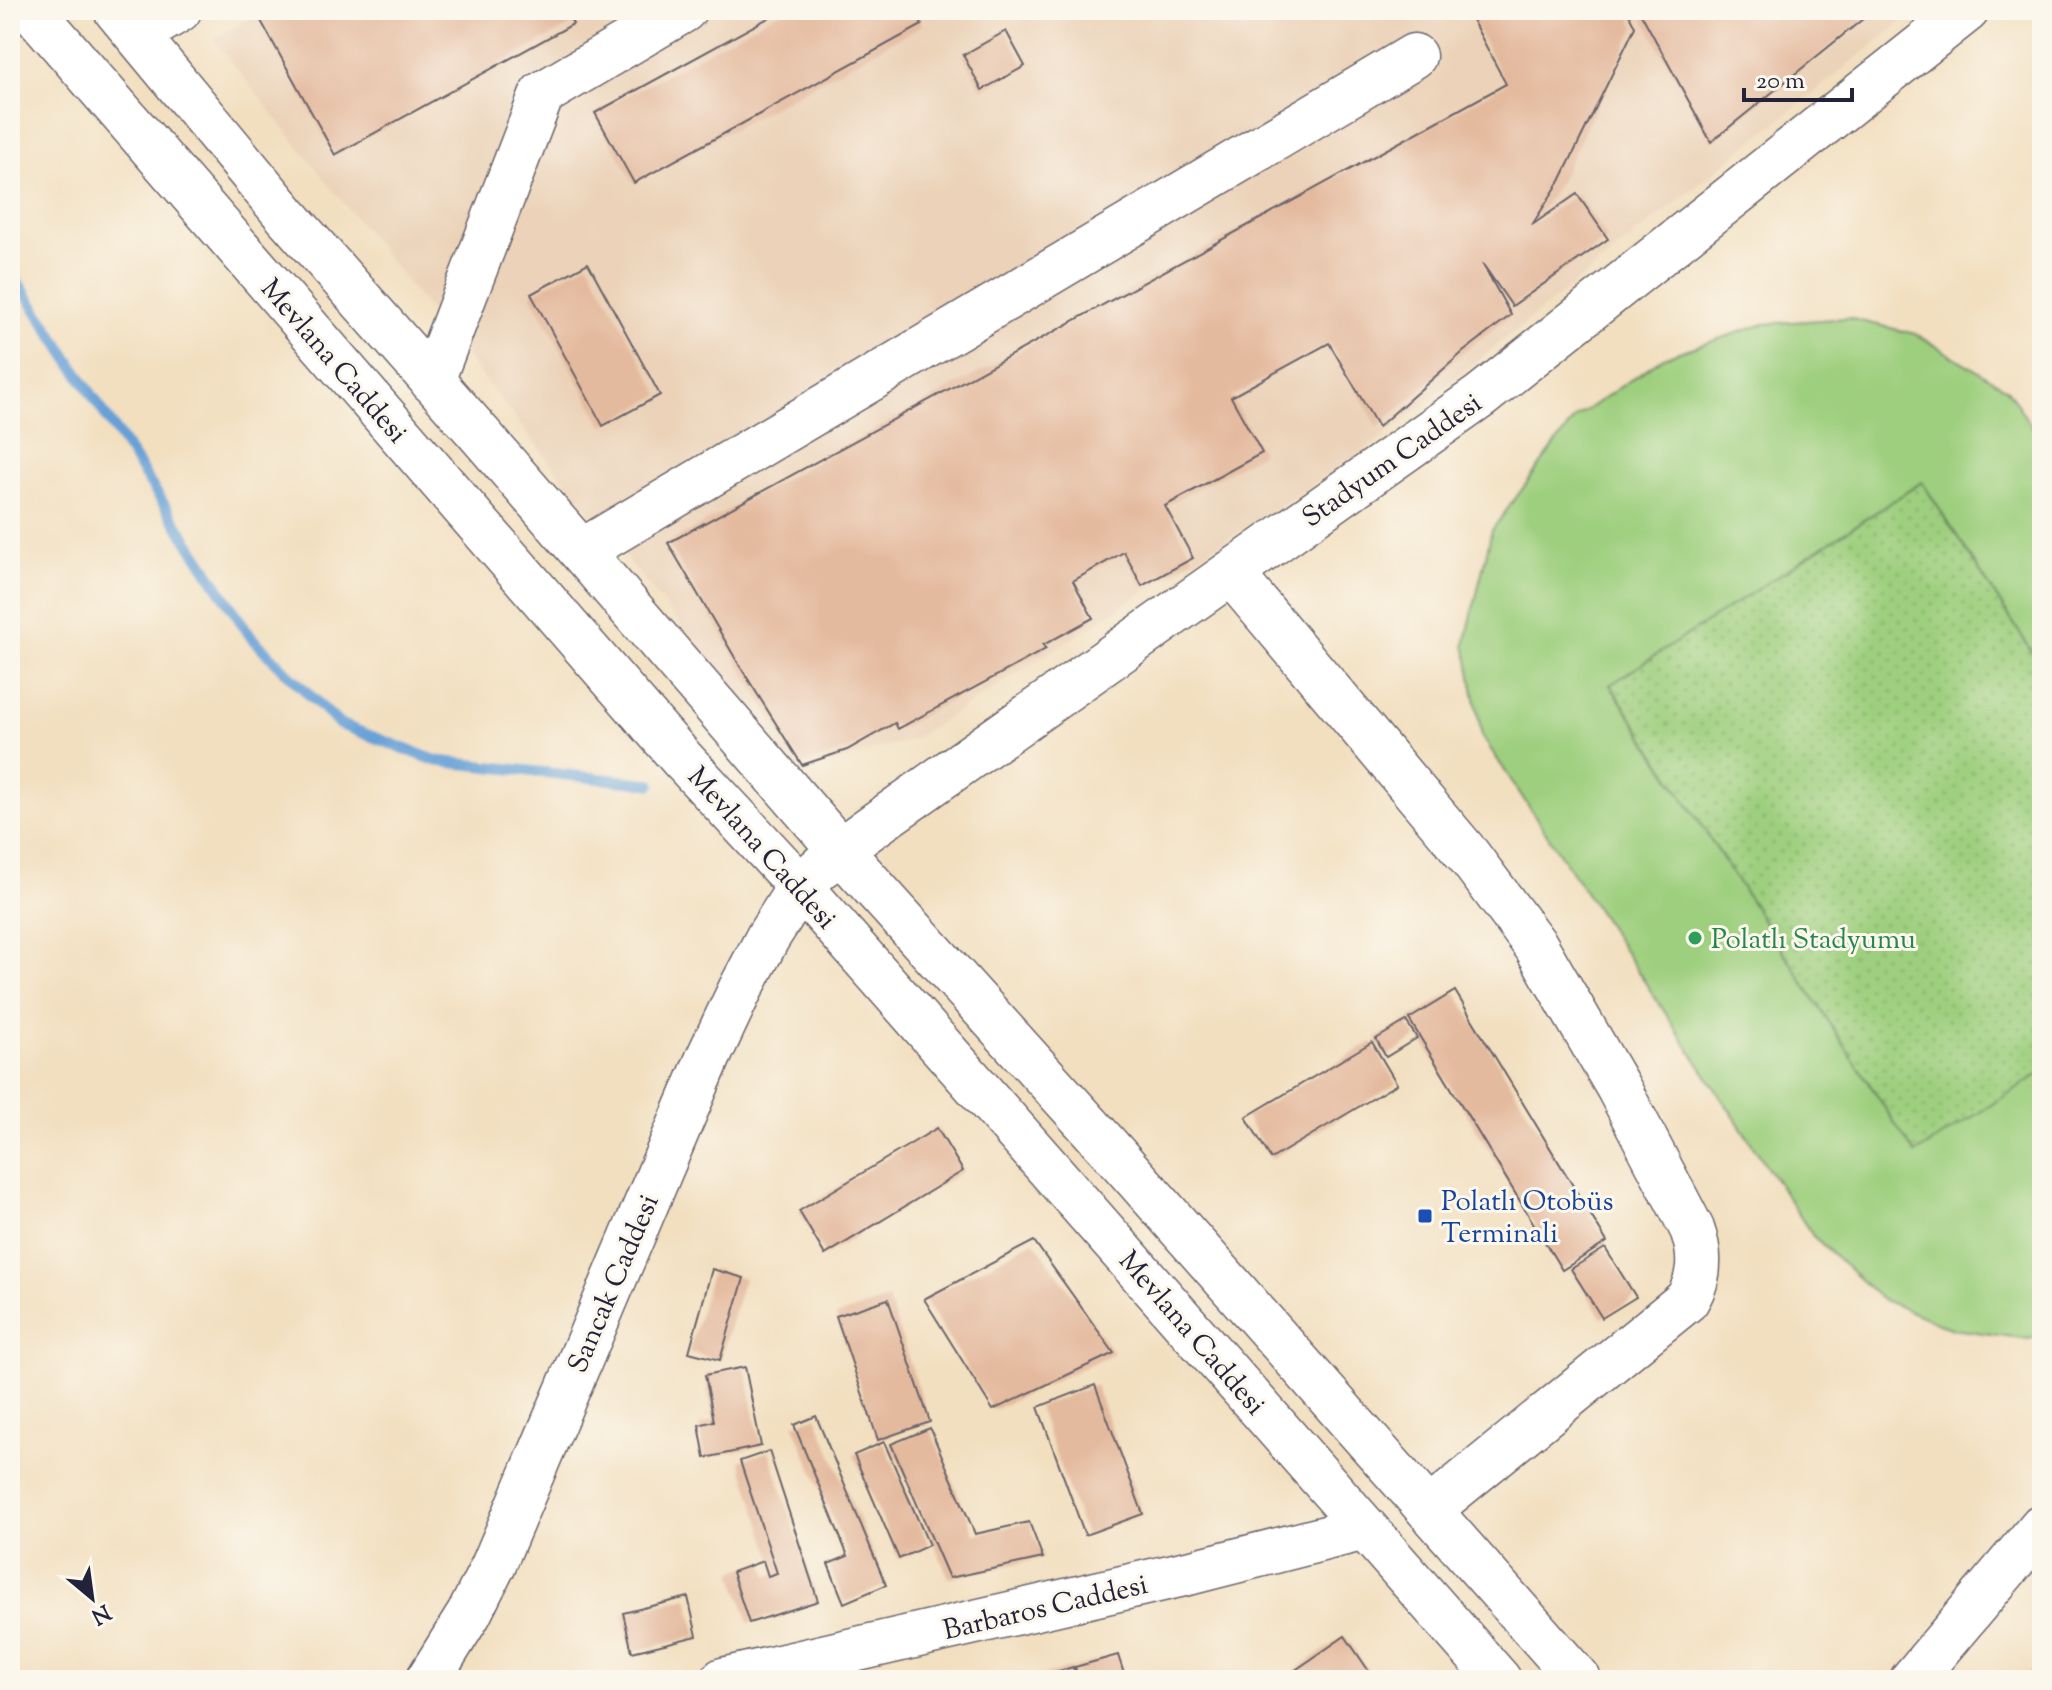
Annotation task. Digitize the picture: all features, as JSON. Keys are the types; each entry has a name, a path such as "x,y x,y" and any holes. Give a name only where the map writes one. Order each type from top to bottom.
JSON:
{"main road":[{"name":"Mevlana Caddesi","path":"32,10 672,747 800,886 1499,1680"},
{"path":"126,22 179,10"},
{"path":"432,381 542,94 684,10"},
{"name":"Stadyum Caddesi","path":"800,886 840,850 1481,396 1967,10"},
{"name":"Mevlana Caddesi","path":"126,22 285,214 840,850 1121,1160 1579,1680"},
{"path":"582,551 1414,56"},
{"path":"1231,573 1468,855 1536,946 1619,1089 1698,1245 1697,1278 1687,1300 1429,1510"},
{"name":"Sancak Caddesi","path":"428,1680 469,1614 493,1566 708,1058 768,937 800,886"},
{"path":"1912,1680 2042,1526"},
{"name":"Barbaros Caddesi","path":"723,1680 1192,1572 1365,1528"}],"shaded area":[{"path":"264,10 1917,10 1361,454 915,738 821,766 793,767 213,39"}],"green space":[{"name":"Polatlı Stadyumu","path":"1848,318 1916,334 2007,389 2042,442 2042,667 1922,482 1610,685 1915,1154 2042,1072 2042,1335 2029,1339 1953,1329 1881,1299 1813,1236 1482,736 1465,644 1492,530 1575,418 1664,357 1764,324"},
{"path":"1922,482 2042,667 2042,1072 1915,1155 1610,684"}],"building":[{"path":"255,10 566,10 573,24 335,155"},
{"path":"783,10 914,10 922,25 634,183 595,113"},
{"path":"1467,10 1627,10 1635,27 1560,181 1532,225 1577,194 1608,239 1512,306 1482,263 1511,315 1463,352 1378,427 1329,343 1231,397 1262,453 1165,506 1193,558 1142,586 1124,552 1073,581 1093,618 1043,645 1046,649 898,729 895,723 847,750 802,765 668,543 1506,84"},
{"path":"1639,10 1874,10 1711,142"},
{"path":"1006,31 1025,66 982,90 963,55"},
{"path":"588,263 660,395 603,426 531,294"},
{"path":"1455,991 1607,1242 1562,1270 1409,1019"},
{"path":"1406,1021 1417,1038 1386,1057 1376,1039"},
{"path":"1372,1042 1397,1084 1271,1159 1246,1117"},
{"path":"937,1128 963,1171 825,1255 799,1211"},
{"path":"1034,1241 1114,1353 993,1410 924,1299"},
{"path":"1605,1248 1636,1297 1602,1318 1571,1269"},
{"path":"712,1269 744,1278 720,1360 689,1352"},
{"path":"888,1299 930,1422 878,1440 836,1316"},
{"path":"745,1367 761,1446 705,1458 699,1425 714,1421 705,1375"},
{"path":"1095,1385 1143,1514 1085,1535 1038,1407"},
{"path":"816,1416 886,1585 844,1603 828,1564 848,1556 794,1425"},
{"path":"930,1428 975,1534 1029,1522 1043,1558 949,1578 891,1444"},
{"path":"884,1442 929,1545 899,1559 854,1455"},
{"path":"769,1451 818,1601 749,1623 732,1572 763,1561 768,1576 777,1573 740,1461"},
{"path":"688,1597 697,1636 632,1652 623,1613"},
{"path":"1345,1636 1375,1680 1281,1680"},
{"path":"1118,1655 1126,1680 1078,1680 1075,1667"},
{"path":"2042,1660 2042,1680 2025,1680"},
{"path":"1073,1667 1077,1680 1030,1680 1030,1679"}],"waterway":[{"path":"18,282 251,637 339,724 437,761 651,784"}],"place":[{"name":"Polatlı Stadyumu","path":"1695,938"},
{"name":"Polatlı Otobüs Terminali","path":"1425,1216"}]}
